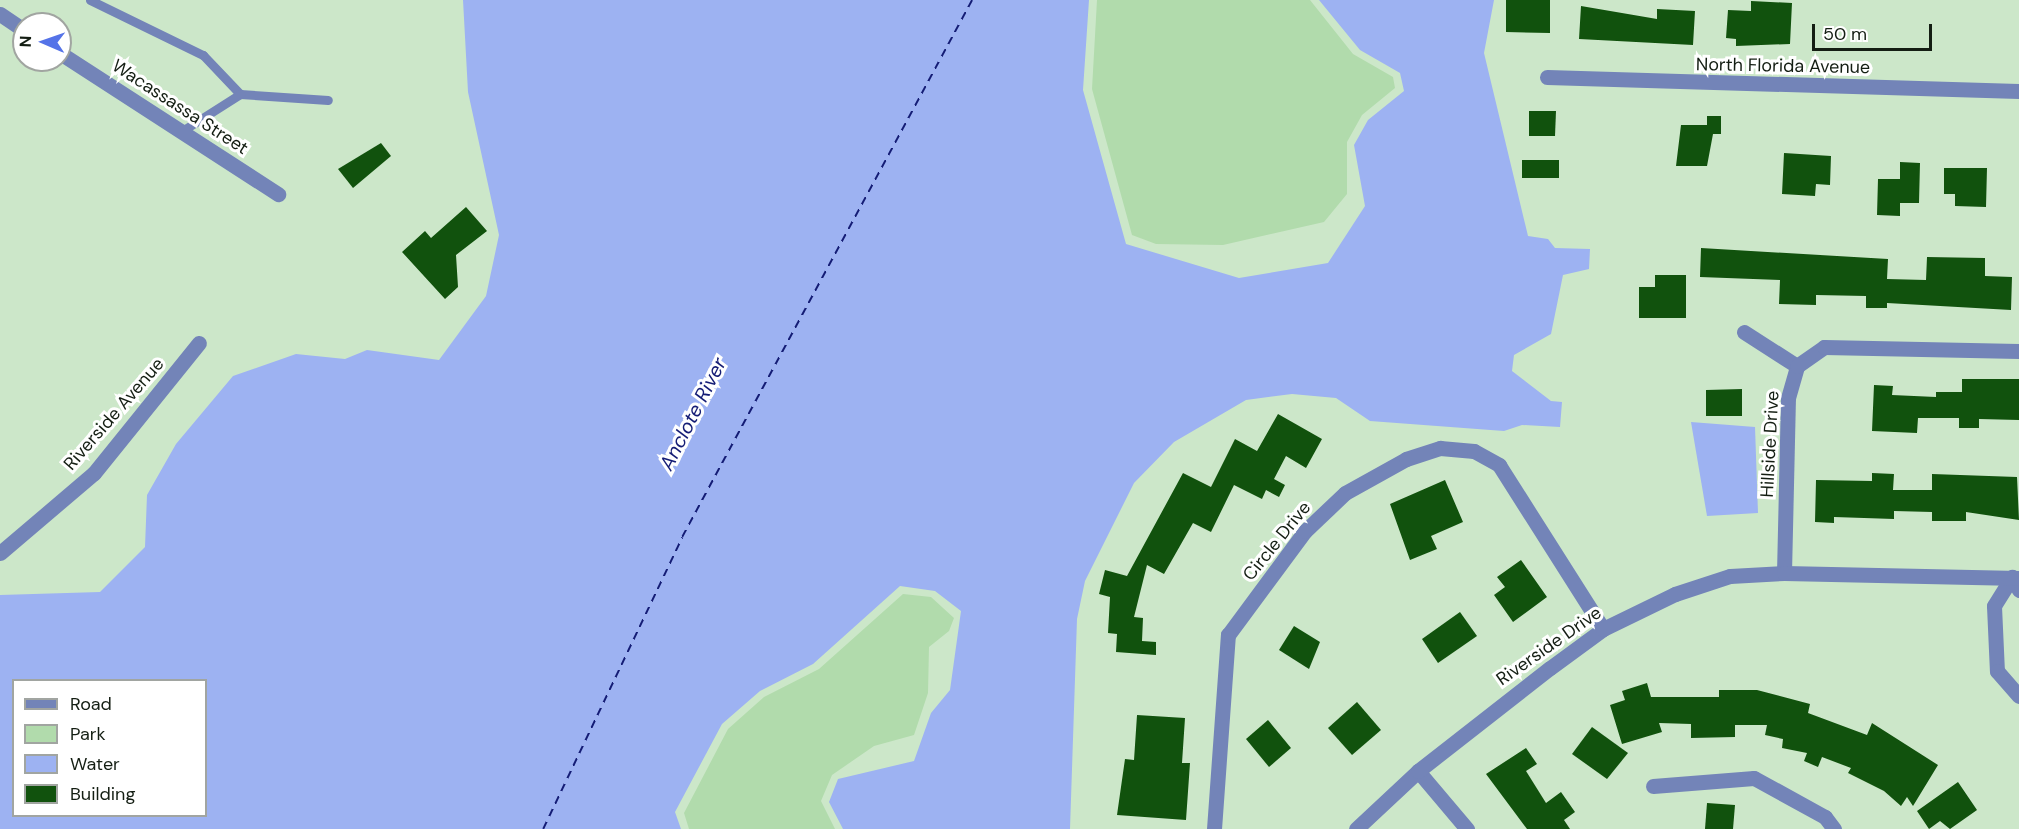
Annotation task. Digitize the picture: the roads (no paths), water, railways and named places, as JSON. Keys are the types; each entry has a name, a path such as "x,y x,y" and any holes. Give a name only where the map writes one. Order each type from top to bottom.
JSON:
{"street":[{"name":"Wacassassa Street","path":"72,61 278,194"},
{"name":"North Florida Avenue","path":"1547,77 2019,91"},
{"path":"1743,332 1797,366 1824,347 2019,351"},
{"name":"Riverside Avenue","path":"0,553 93,473 199,343"},
{"name":"Hillside Drive","path":"1784,573 1788,398 1797,366"},
{"name":"Circle Drive","path":"1214,829 1228,635 1305,531 1345,493 1406,459 1440,448 1474,452 1498,465 1603,629"},
{"name":"Riverside Drive","path":"1356,829 1418,771 1603,629 1675,594 1730,576 1784,573 2017,582"},
{"path":"2017,582 1994,606 1997,671 2019,696"},
{"path":"1418,771 1467,829"},
{"path":"1653,786 1754,778 1825,817 1834,829"}],"lane":[{"path":"90,0 203,55 240,94"},
{"path":"182,131 240,94 328,100"}],"water":[{"name":"Anclote River","path":"463,0 1089,0 1083,90 1126,244 1239,278 1328,263 1365,206 1354,145 1368,120 1404,91 1400,73 1360,50 1319,0 1494,0 1484,53 1528,236 1548,239 1555,248 1590,249 1589,269 1563,275 1551,334 1514,355 1512,371 1551,401 1562,402 1560,427 1522,425 1504,431 1370,421 1336,398 1292,394 1246,400 1174,442 1134,483 1085,581 1077,619 1070,829 843,829 829,802 838,779 914,761 931,713 950,690 961,611 935,591 900,586 813,664 760,691 722,724 675,812 681,829 0,829 0,595 100,592 145,547 147,495 176,444 233,376 296,354 345,359 367,350 439,360 486,296 499,235 468,92"},
{"path":"1691,422 1755,427 1758,513 1707,516"}]}
